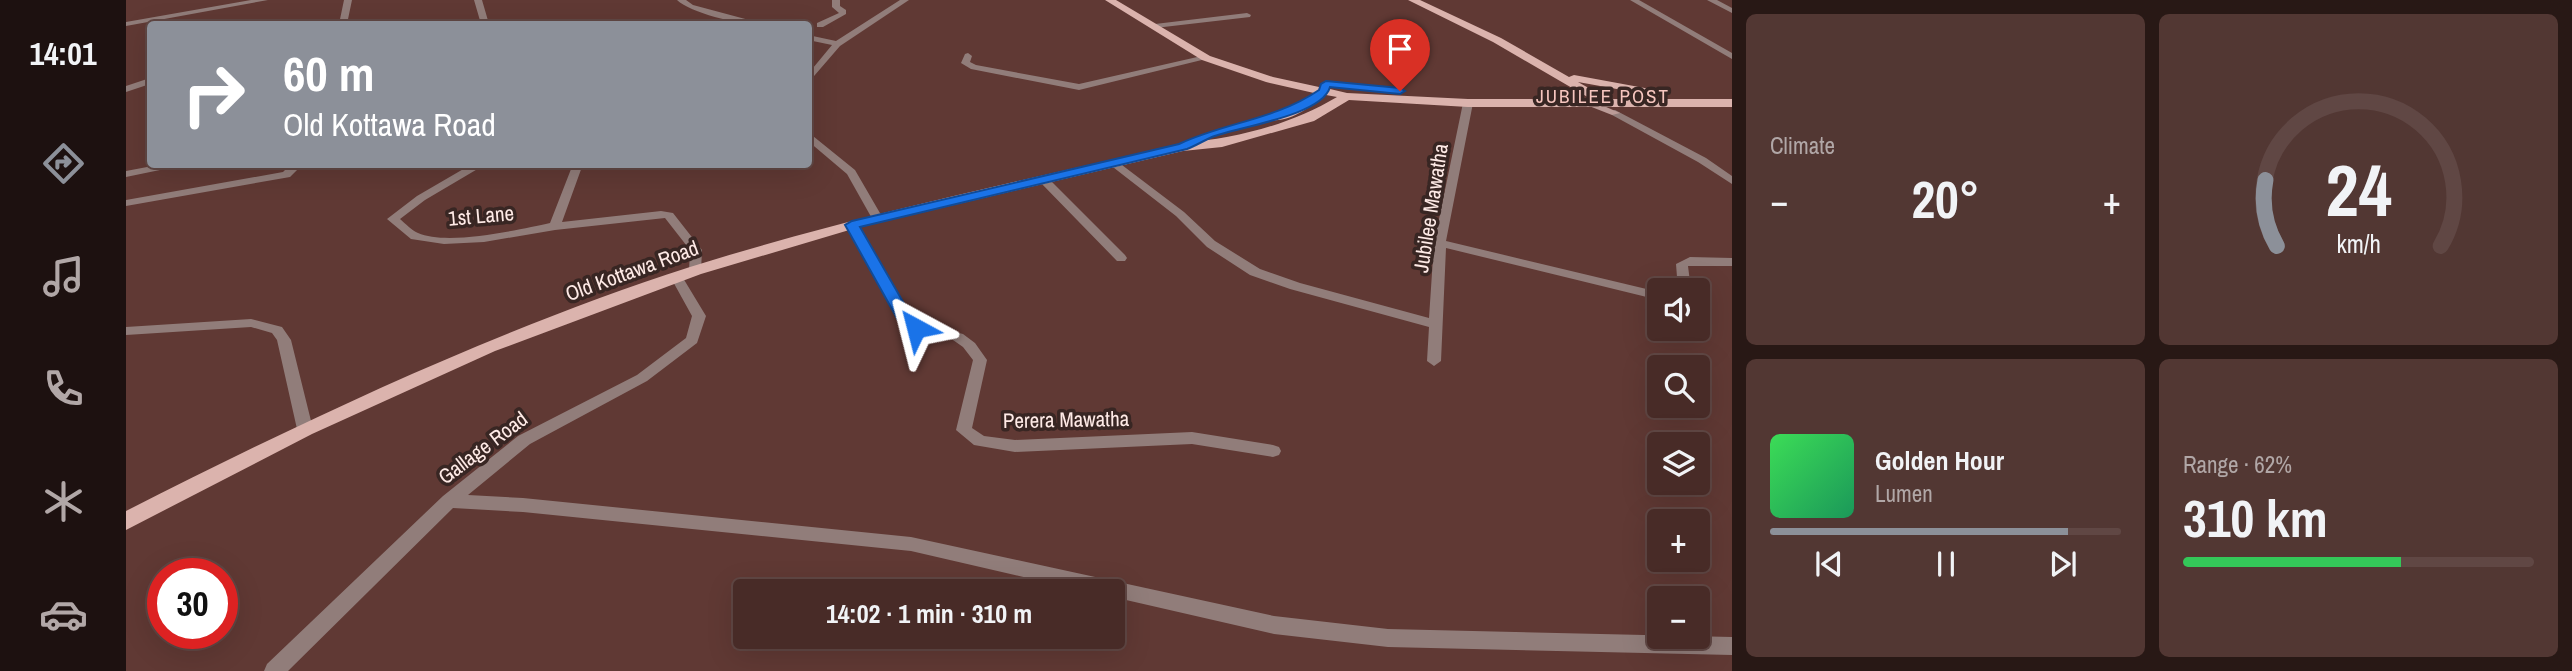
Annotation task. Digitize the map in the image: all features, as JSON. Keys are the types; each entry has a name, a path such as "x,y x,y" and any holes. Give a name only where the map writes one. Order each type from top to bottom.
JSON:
{"main road":[{"path":"1110,0 1206,58 1270,80 1427,101 1468,103 1588,98 1650,92 1732,95"},
{"path":"1413,0 1539,64 1587,81 1650,92"},
{"path":"1437,12 1572,94"},
{"path":"1171,35 1250,66 1325,88"},
{"path":"1539,64 1615,113"},
{"name":"Old Kottawa Road","path":"1183,147 1209,134 1267,120 1300,108 1325,88"},
{"path":"1347,91 1572,94 1604,102 1732,103"},
{"name":"Old Kottawa Road","path":"126,521 305,429 489,347 695,271 852,225 1183,147 1222,143 1310,118 1347,91"},
{"path":"1310,118 1348,108 1427,101"},
{"path":"1604,102 1615,113"}],"street":[{"path":"126,24 264,0"},
{"path":"344,21 348,0"},
{"path":"478,0 484,21"},
{"path":"681,0 690,7 748,21"},
{"path":"821,25 842,14 836,7 836,0"},
{"path":"812,75 837,44 905,0"},
{"path":"1634,0 1732,57"},
{"path":"1711,0 1732,11"},
{"path":"1155,26 1247,15"},
{"path":"143,20 156,21"},
{"path":"812,38 837,44"},
{"path":"968,55 965,63 974,67 1079,87 1206,58"},
{"path":"126,89 147,82"},
{"name":"Jubilee Mawatha","path":"1434,361 1440,243 1468,103"},
{"path":"1615,113 1702,160 1732,181"},
{"path":"812,139 850,172 878,220"},
{"path":"1114,164 1180,214 1211,244 1255,272 1295,286 1436,324"},
{"path":"126,174 161,168"},
{"path":"126,203 286,175 294,168"},
{"name":"1st Lane","path":"474,168 421,198 393,219 415,236 437,239 461,240 555,226"},
{"path":"577,168 555,226 669,215 696,250 695,271"},
{"path":"1044,180 1121,258"},
{"name":"Perera Mawatha","path":"852,225 904,317 916,328 949,333 968,342 980,360 964,430 980,441 1015,446 1192,438 1273,451"},
{"path":"1440,243 1647,293"},
{"path":"1683,278 1682,264 1690,261 1732,262"},
{"name":"Gallage Road","path":"274,671 449,500 524,440 642,378 692,340 699,316 677,278"},
{"path":"126,331 251,323 278,330 284,340 305,429"},
{"path":"449,500 911,544 1274,625 1388,638 1732,646"}],"district":[{"name":"JUBILEE POST","path":"1603,96"}],"route":[{"path":"916,328 904,317 852,225 1183,147 1209,134 1267,120 1300,108 1324,92 1326,84 1400,91"}]}
